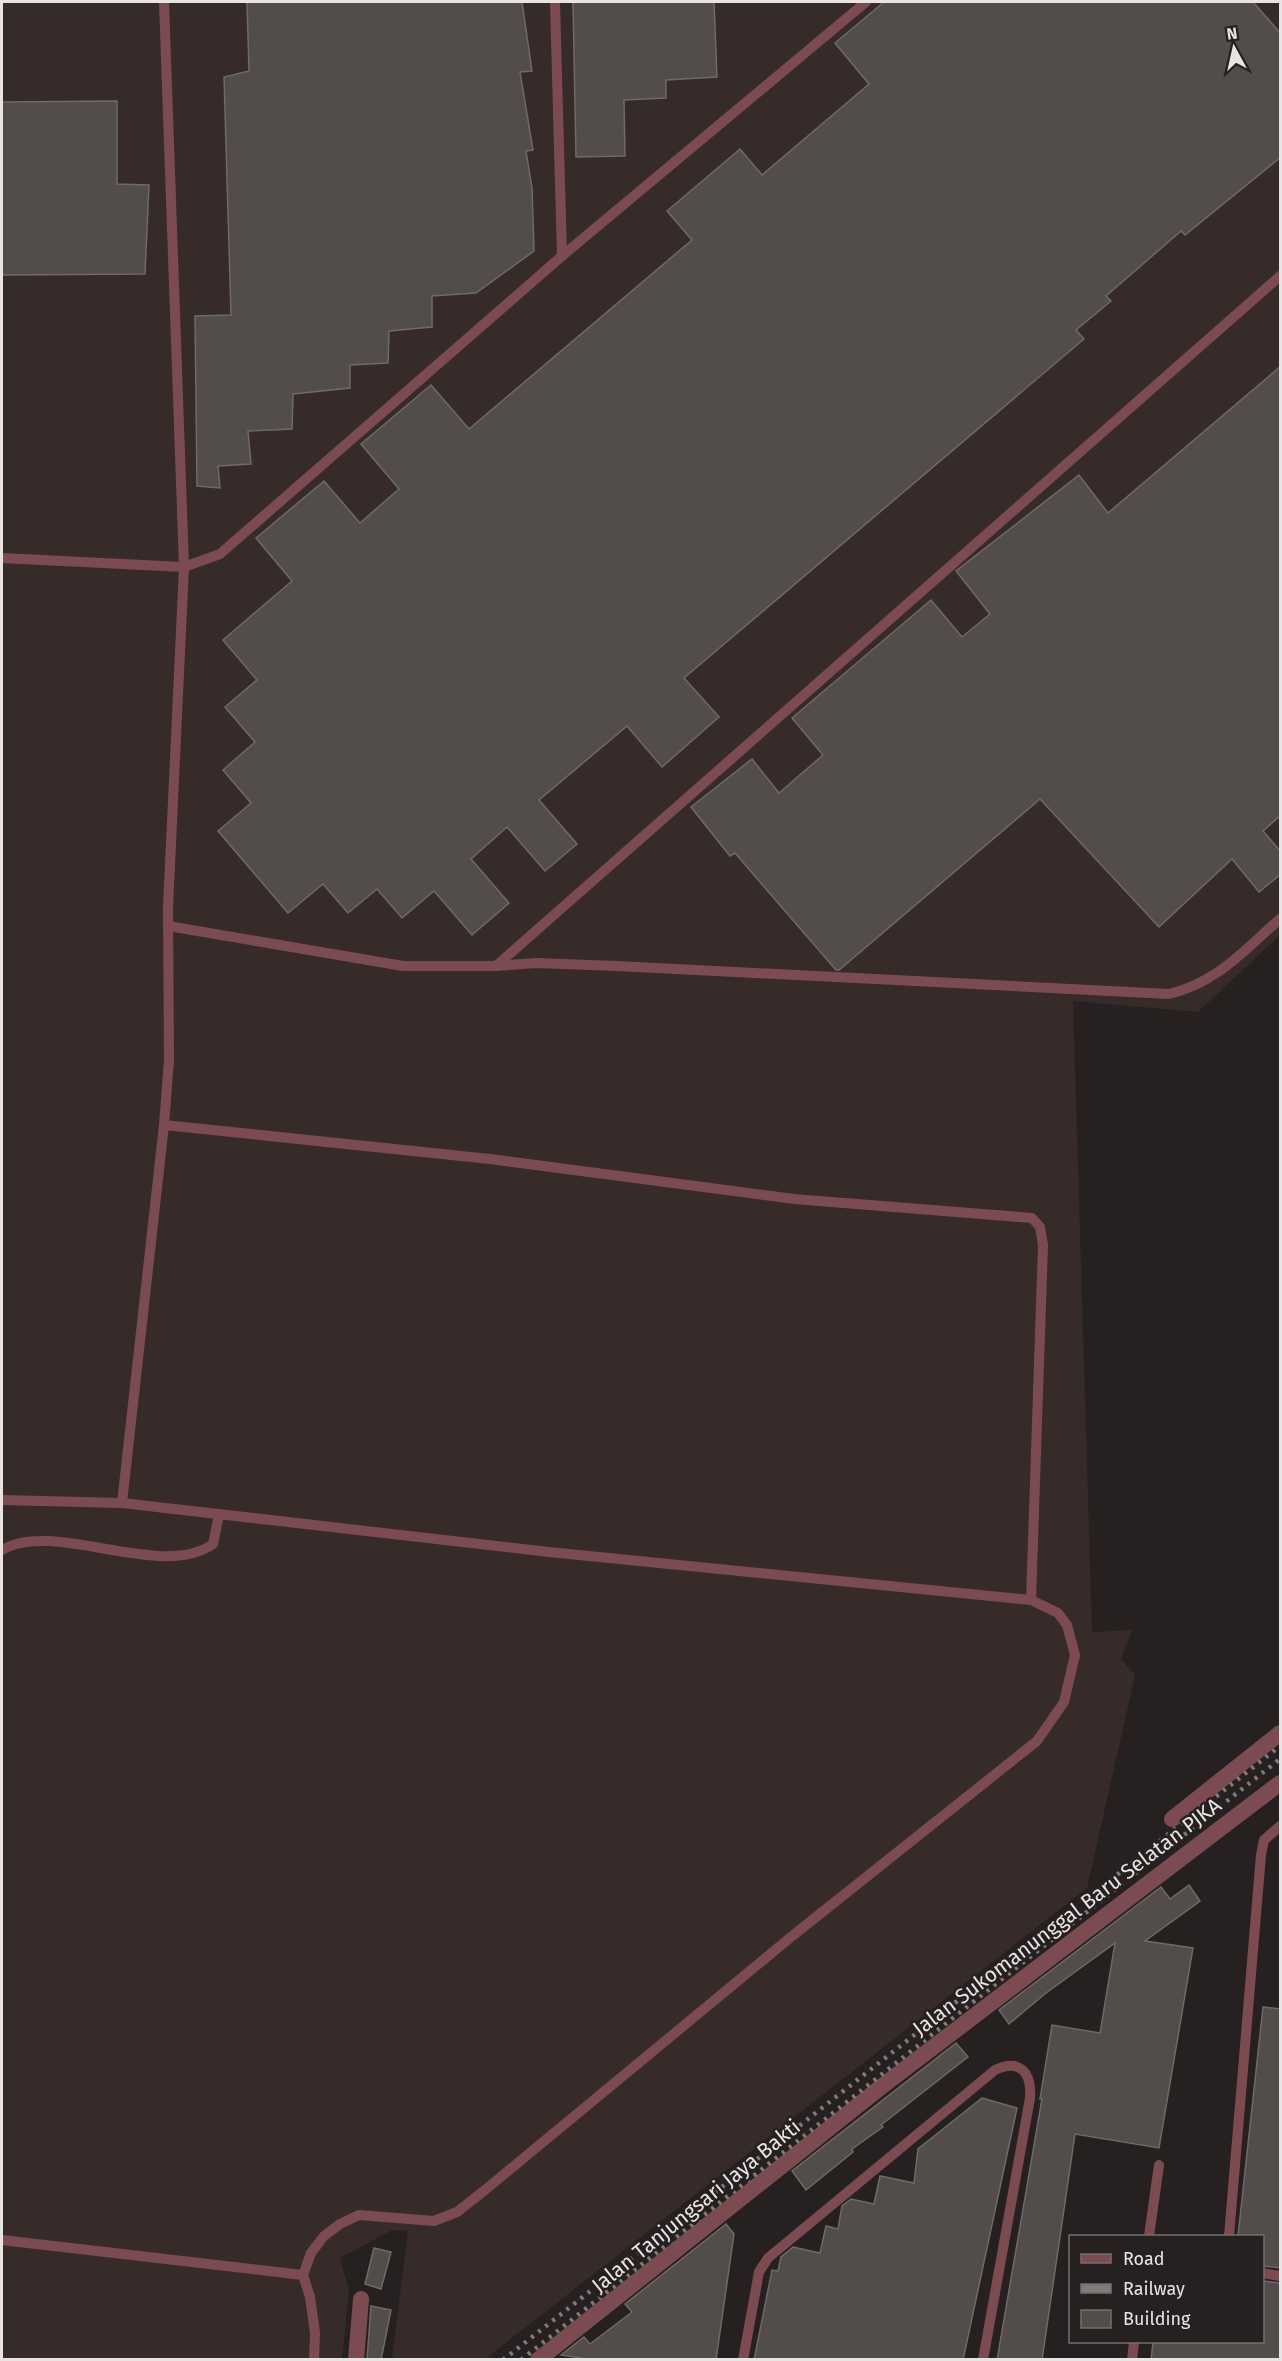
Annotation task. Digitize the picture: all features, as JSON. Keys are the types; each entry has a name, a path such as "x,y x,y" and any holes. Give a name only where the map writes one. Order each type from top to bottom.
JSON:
{"street":[{"path":"1172,1819 1281,1733"},
{"name":"Jalan Sukomanunggal Baru Selatan PJKA","path":"881,2087 1281,1783"},
{"name":"Jalan Tanjungsari Jaya Bakti","path":"538,2360 881,2087"},
{"path":"356,2360 361,2299"}],"lane":[{"path":"122,1503 164,1125 168,1060 168,927 184,567 164,2"},
{"path":"555,2 562,256"},
{"path":"2,558 184,567 220,554 562,256 866,2"},
{"path":"496,966 1281,276"},
{"path":"168,927 403,966 496,966 536,963 1168,994 1194,988 1216,975 1281,919"},
{"path":"164,1125 490,1159 794,1199 1032,1218 1040,1227 1043,1245 1031,1600"},
{"path":"2,1500 122,1503 1031,1600 1058,1613 1067,1625 1075,1655 1064,1702 1037,1741 791,1937 457,2212 434,2221 359,2215 340,2224 324,2236 311,2253 303,2275 310,2297 315,2332 314,2360"},
{"path":"2,1550 21,1542 64,1543 142,1554 188,1556 213,1544 219,1515"},
{"path":"1229,2235 1261,1855 1264,1840 1281,1826"},
{"path":"743,2360 759,2272 768,2258 995,2070 1005,2065 1017,2067 1025,2073 1031,2084 1030,2098 983,2360"},
{"path":"1149,2235 1159,2165"},
{"path":"2,2240 303,2275"},
{"path":"1264,2273 1281,2276"},
{"path":"1131,2360 1134,2343"}],"shaded area":[{"path":"2,2 1280,2 1280,935 1198,1012 1073,1001 1092,1632 1132,1630 1121,1659 1135,1675 1087,1888 485,2359 392,2359 408,2231 392,2230 340,2258 349,2290 342,2359 2,2360"}],"building":[{"path":"247,2 522,2 532,71 520,72 533,150 526,151 532,188 534,251 476,293 432,296 432,327 389,331 388,363 350,365 350,388 293,394 292,429 248,431 251,464 218,466 220,488 197,486 195,316 231,315 224,77 249,71"},
{"path":"573,2 714,2 717,77 666,80 666,98 624,100 625,156 576,157"},
{"path":"884,2 1253,2 1281,34 1281,157 1185,235 1181,231 1106,296 1111,301 1076,330 1084,339 684,678 719,717 662,767 627,726 539,800 577,844 545,871 507,827 471,859 509,903 472,935 434,891 402,918 377,889 348,913 323,884 288,913 218,831 251,803 223,770 255,742 225,707 257,680 223,640 292,581 256,538 324,481 360,523 399,489 361,444 431,385 469,429 692,240 667,211 740,149 762,175 869,84 835,43"},
{"path":"117,101 117,184 149,185 145,274 2,275 2,102"},
{"path":"1281,366 1281,815 1263,831 1281,852 1281,874 1259,892 1232,859 1159,927 1040,799 839,970 836,970 735,853 730,856 691,807 752,759 779,793 823,755 792,718 931,600 962,637 990,614 956,571 1079,475 1108,513"},
{"path":"1189,1885 1200,1901 1145,1941 1193,1948 1159,2148 1075,2134 1042,2360 997,2360 1042,2099 1040,2099 1052,2025 1100,2033 1115,1943 1046,1993 1009,2024 999,2010 1161,1887 1170,1899"},
{"path":"1263,2007 1281,2009 1281,2268 1264,2266 1264,2235 1238,2235"},
{"path":"956,2043 968,2057 881,2125 883,2127 852,2149 853,2152 806,2190 792,2171"},
{"path":"982,2098 1017,2108 963,2360 754,2360 772,2270 778,2271 781,2257 793,2247 820,2253 826,2226 838,2229 842,2206 851,2199 874,2204 880,2176 914,2183 918,2149"},
{"path":"726,2224 734,2234 716,2360 594,2360 561,2355 584,2337 590,2344 632,2312 625,2304"},
{"path":"374,2248 391,2252 381,2289 365,2284"},
{"path":"1264,2281 1281,2283 1281,2360 1151,2360 1153,2343 1264,2343"},
{"path":"371,2306 391,2310 381,2360 367,2360"}],"railway":[{"path":"503,2360 1280,1746"},
{"path":"521,2360 1280,1759"}]}
